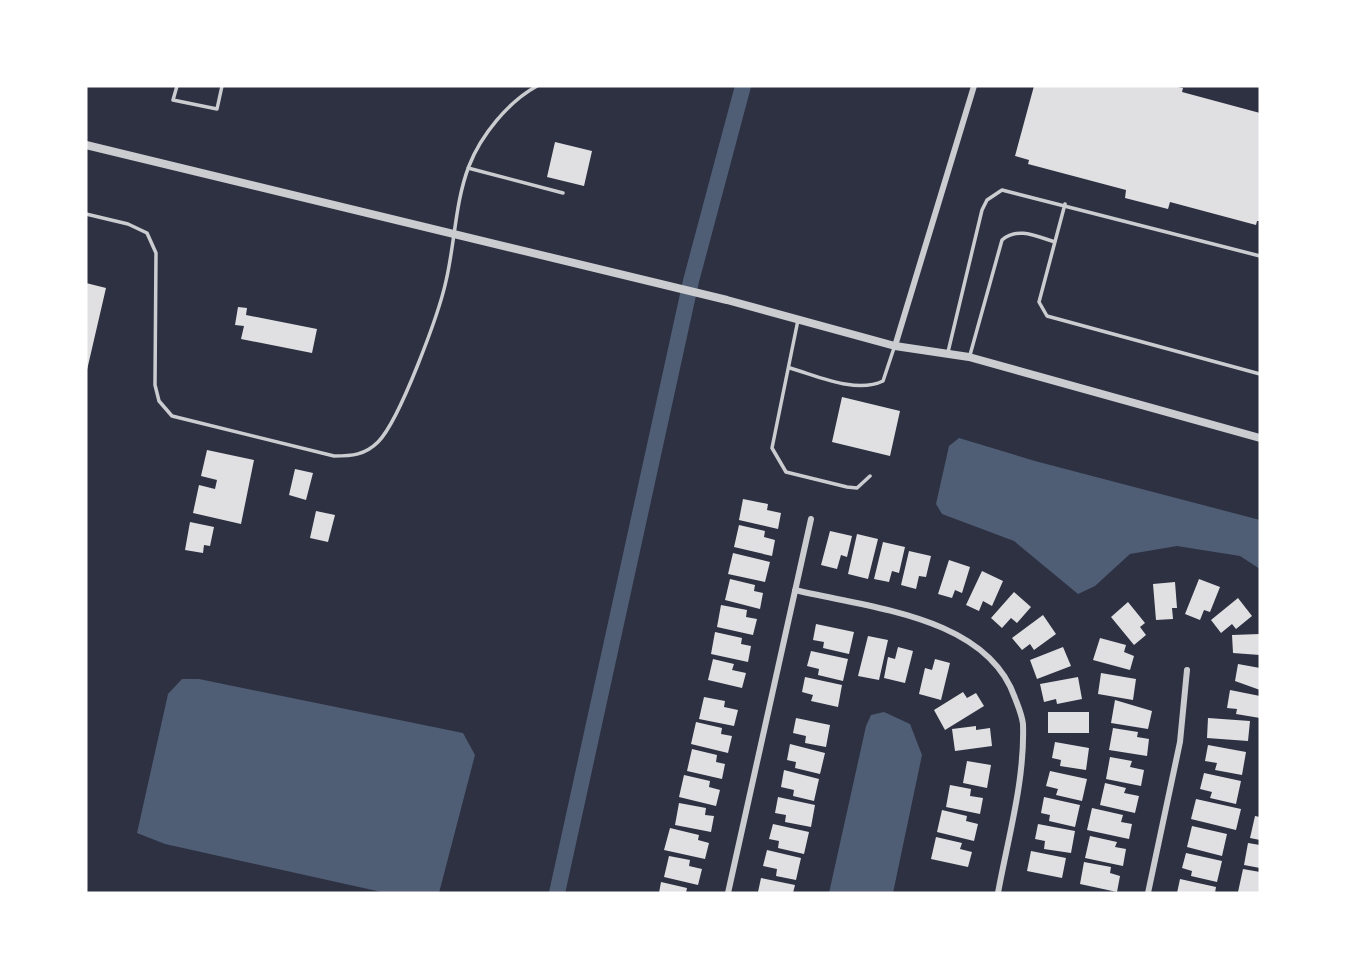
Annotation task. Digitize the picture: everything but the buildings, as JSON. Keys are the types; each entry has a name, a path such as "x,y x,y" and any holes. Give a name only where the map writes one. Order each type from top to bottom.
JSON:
{"street":[{"path":"895,346 974,86"},
{"path":"86,145 644,279 799,318 895,346 970,357 1260,438"},
{"path":"727,893 811,519"},
{"path":"795,590 945,627 982,648 1009,681 1023,720 1022,763 998,893"},
{"path":"1148,893 1180,742 1187,670"}],"lane":[{"path":"177,86 173,100 217,109 222,86"},
{"path":"86,214 128,224 147,233 156,253 155,384 159,401 172,416 334,456 358,456 379,441 397,409 439,305 468,168 506,110 537,86"},
{"path":"468,168 563,193"},
{"path":"947,353 987,200 1002,190 1260,256"},
{"path":"1065,204 1040,302 1047,316 1260,374"},
{"path":"970,357 1002,240 1008,235 1022,232 1055,242"},
{"path":"799,318 772,448 786,472 857,488 870,476"},
{"path":"790,368 860,386 883,381 895,346"}],"water":[{"path":"959,438 1035,461 1260,520 1260,569 1240,556 1177,546 1130,554 1095,586 1078,594 1014,541 942,514 936,504 949,446"},
{"path":"182,679 199,679 463,733 475,755 439,893 386,893 165,844 137,833 168,694"},
{"path":"884,712 910,724 922,755 893,893 829,893 866,726 871,715"}],"waterway":[{"path":"557,893 691,281 743,86"}]}
